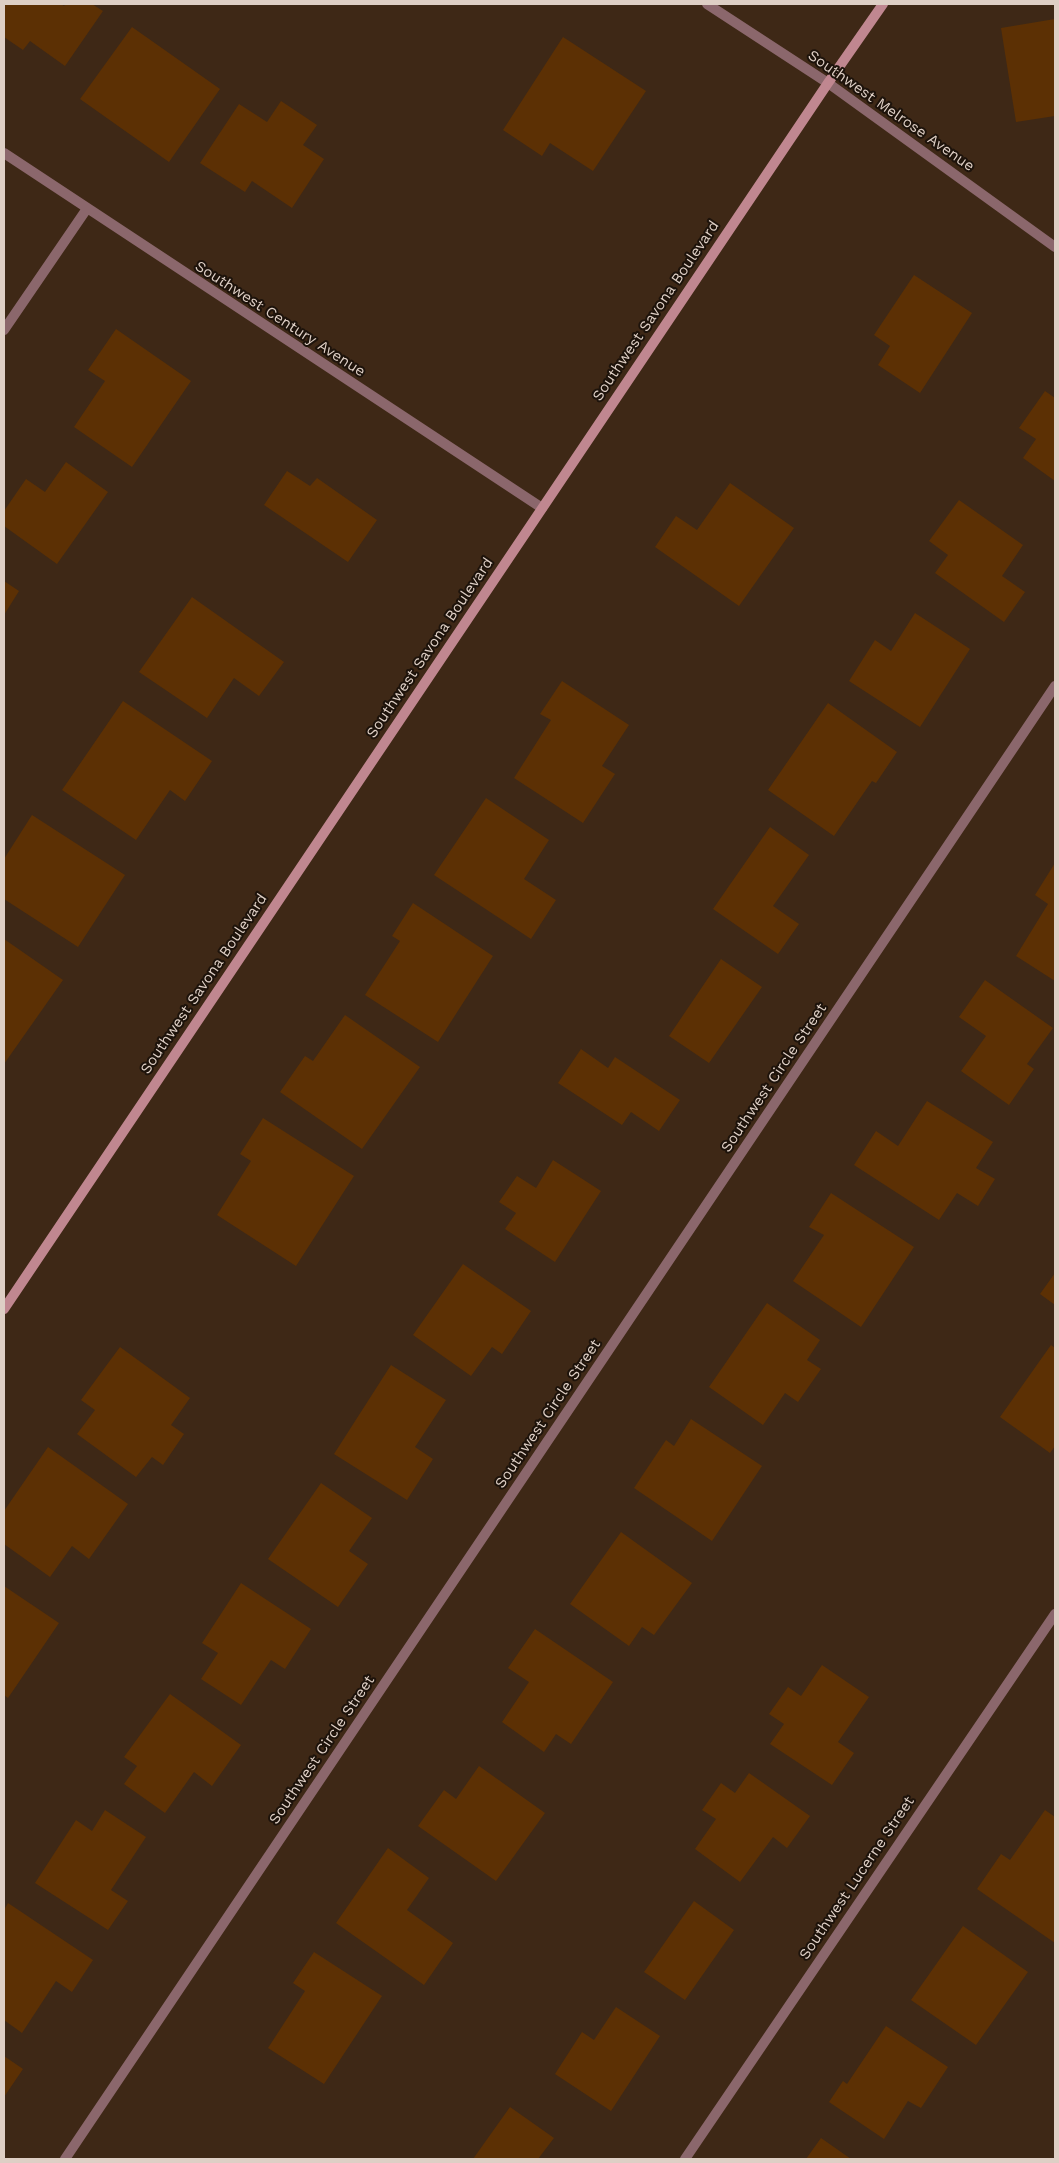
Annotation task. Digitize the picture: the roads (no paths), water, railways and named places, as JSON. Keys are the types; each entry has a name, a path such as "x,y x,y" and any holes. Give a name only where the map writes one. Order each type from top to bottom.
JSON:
{"street":[{"name":"Southwest Melrose Avenue","path":"707,4 828,83 1055,247"},
{"name":"Southwest Savona Boulevard","path":"4,1310 828,83 884,4"},
{"name":"Southwest Century Avenue","path":"4,154 86,210 542,508"},
{"path":"4,330 86,210"},
{"name":"Southwest Circle Street","path":"65,2159 1055,686"},
{"name":"Southwest Lucerne Street","path":"684,2159 1055,1614"}]}
